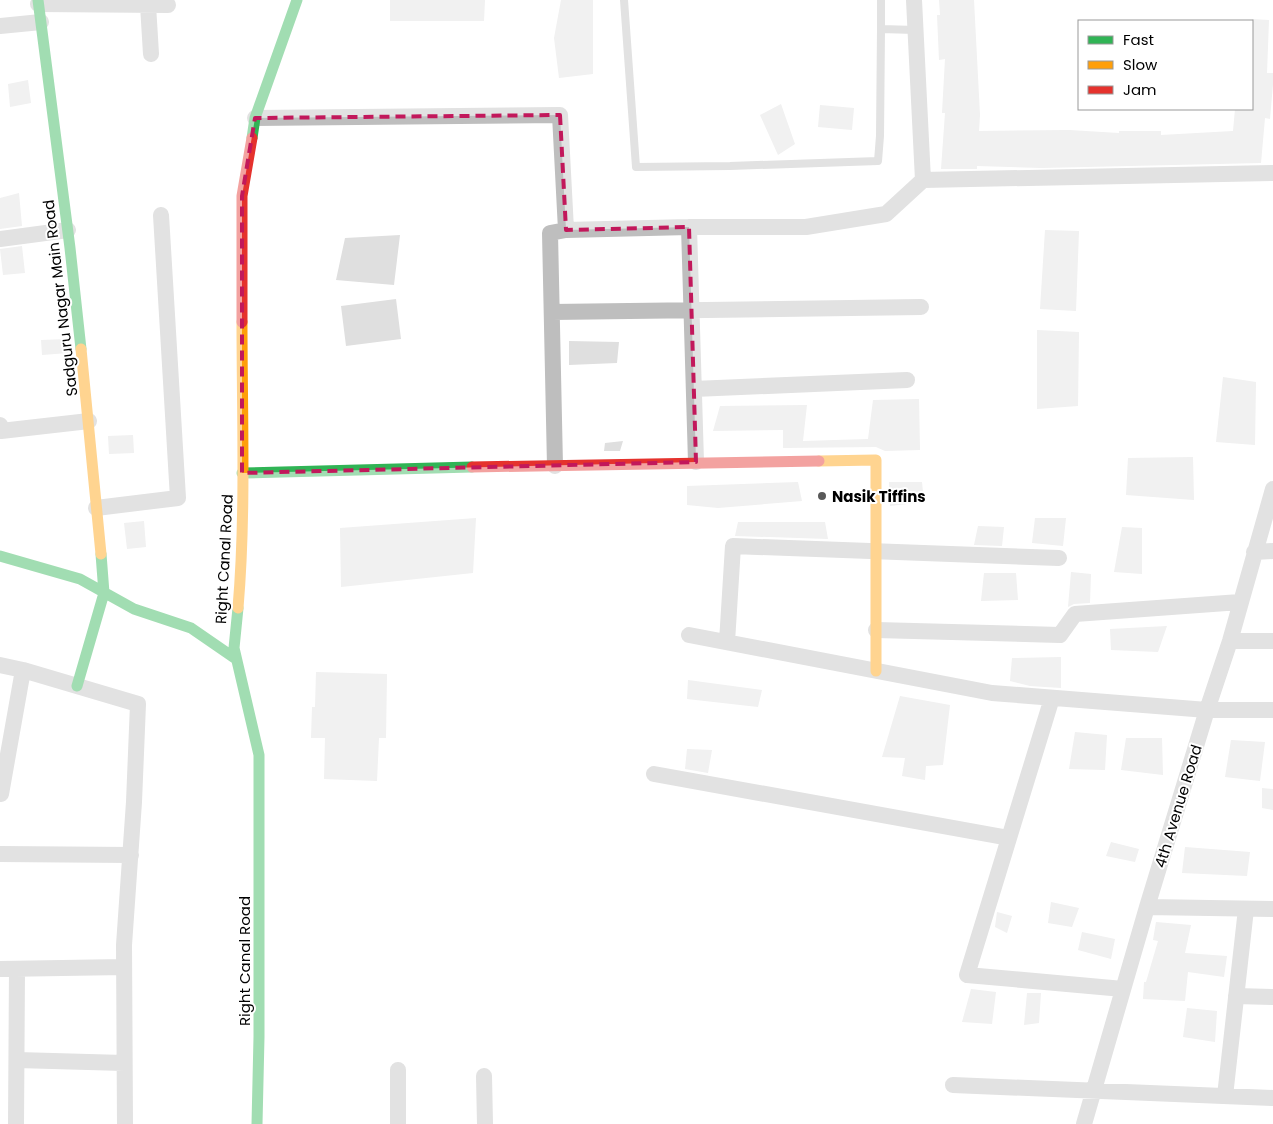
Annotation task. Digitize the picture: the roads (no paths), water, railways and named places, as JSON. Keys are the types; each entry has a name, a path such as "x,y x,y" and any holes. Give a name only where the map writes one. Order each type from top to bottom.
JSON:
{"street":[{"name":"Right Canal Road","path":"257,1124 259,1037 259,755 234,648 240,581 242,473 242,196 255,118 297,0"},
{"path":"914,0 923,180"},
{"path":"38,2 168,5"},
{"name":"Sadguru Nagar Main Road","path":"38,2 68,230 89,421 104,593"},
{"path":"148,5 151,54"},
{"path":"0,26 41,22"},
{"path":"255,118 560,115 566,230"},
{"path":"555,466 550,233 566,230 689,227 806,227 886,214 923,180 1273,173"},
{"path":"96,508 178,498 161,215"},
{"path":"689,227 696,462"},
{"path":"0,239 68,230"},
{"path":"552,312 921,307"},
{"path":"694,389 907,380"},
{"path":"0,425 1,431 89,421"},
{"path":"242,473 696,462 876,460 876,671"},
{"name":"4th Avenue Road","path":"1084,1124 1147,907 1230,641 1273,491"},
{"path":"727,642 733,546 1059,558"},
{"path":"1254,552 1273,551"},
{"path":"0,556 80,579 134,610 191,628 236,659"},
{"path":"77,686 104,593"},
{"path":"876,630 1060,635 1075,614 1240,602"},
{"path":"689,635 992,693 1207,710 1273,710"},
{"path":"1230,641 1273,641"},
{"path":"0,665 138,704 131,855 124,945 124,1124"},
{"path":"0,794 23,670"},
{"path":"1052,698 967,974 1123,989"},
{"path":"654,774 1009,838"},
{"path":"0,854 131,855"},
{"path":"1147,907 1273,909"},
{"path":"1225,1096 1246,909"},
{"path":"0,969 124,966"},
{"path":"16,1124 17,969"},
{"path":"1236,996 1273,997"},
{"path":"16,1060 124,1063"},
{"path":"398,1070 398,1124"},
{"path":"484,1076 485,1124"},
{"path":"953,1085 1273,1098"}],"lane":[{"path":"624,0 636,167 730,166 878,160 882,0"},
{"path":"881,29 916,30"}],"place":[{"name":"Nasik Tiffins","path":"822,496"}]}
